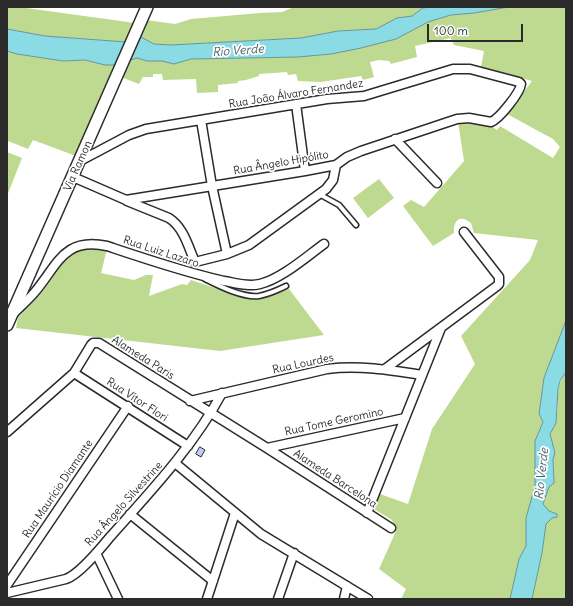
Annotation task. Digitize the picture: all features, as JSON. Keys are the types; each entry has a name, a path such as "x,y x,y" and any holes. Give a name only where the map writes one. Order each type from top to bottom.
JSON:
{"main road":[{"name":"Via Ramon","path":"9,320 147,7"}],"street":[{"name":"Rua João Álvaro Fernandez","path":"80,161 137,131 327,99 364,96 459,68 470,69 519,82 521,84 520,90 498,117 491,122"},
{"path":"296,104 305,171"},
{"name":"Rua Ângelo Hipólito","path":"126,200 336,165 347,157 361,151 463,118 491,122"},
{"path":"201,120 212,186 227,254"},
{"path":"395,139 437,183"},
{"path":"195,262 227,254 249,245 331,184 336,165"},
{"path":"73,177 169,218 175,222 180,228 195,262 191,274"},
{"path":"385,369 442,328 499,284 499,277 464,232"},
{"name":"Rua Luiz Lazaro","path":"9,320 34,294 61,256 70,249 82,244 94,243 107,246 191,274 244,285 260,284 278,277 324,244"},
{"path":"367,513 442,328"},
{"name":"Alameda Paris","path":"7,432 74,373 93,343 99,343 190,401 211,412"},
{"name":"Rua Lourdes","path":"190,401 327,369 348,367 385,369 422,375"},
{"name":"Rua Vítor Flori","path":"74,373 128,406 188,446"},
{"name":"Rua Ângelo Silvestrine","path":"7,593 66,579 75,574 96,553 175,463 211,412 222,393"},
{"name":"Rua Maurício Diamante","path":"7,585 128,406"},
{"name":"Alameda Barcelona","path":"211,412 391,528"},
{"name":"Rua Tome Geromino","path":"268,448 405,418"},
{"path":"175,463 261,534 368,599"},
{"path":"207,599 235,513"},
{"path":"130,514 213,581"},
{"path":"96,553 118,599"},
{"path":"278,599 294,553"},
{"path":"344,599 347,586"}],"lane":[{"path":"318,194 339,205 356,225"},
{"path":"191,274 218,286 251,296 268,294 286,286"}],"green space":[{"path":"7,7 19,7 135,23 126,42 45,36 7,29"},
{"path":"294,7 439,7 423,8 412,16 397,18 376,29 338,31 301,38 171,45 154,44 139,36 146,20 175,24 191,19 282,12"},
{"path":"509,7 566,7 566,321 544,378 539,414 543,422 535,441 535,486 526,518 526,546 519,559 510,599 401,599 406,589 379,569 396,531 392,520 374,509 380,494 408,504 432,429 475,364 461,336 530,260 538,240 474,233 471,223 467,220 461,219 456,222 454,233 433,246 403,206 411,200 424,207 464,161 458,122 463,121 488,124 497,130 500,126 553,158 560,147 553,139 507,114 532,81 481,67 484,51 454,45 451,38 415,46 417,57 391,64 389,61 379,60 370,62 374,77 363,80 361,76 321,82 298,81 296,74 288,75 287,72 259,74 259,76 238,81 238,83 218,85 218,92 197,93 196,79 163,80 162,74 153,74 153,77 143,77 139,84 121,77 128,60 137,58 147,61 162,61 174,64 191,59 298,57 331,54 396,39 428,22 451,15"},
{"path":"7,51 63,61 85,60 105,65 117,63 76,156 33,140 28,149 7,141"},
{"path":"7,152 22,158 7,196"},
{"path":"379,179 394,198 368,218 353,198"},
{"path":"86,246 107,249 101,273 134,280 146,275 153,275 149,296 182,284 187,285 191,280 245,298 271,296 289,289 324,335 220,351 16,328 18,318 39,296 68,256 76,250"},
{"path":"566,372 566,599 532,599 542,553 546,524 556,514 549,511 543,504 549,487 554,482 553,459 555,453 550,434 556,422 558,391"}],"water":[{"name":"Rio Verde","path":"509,7 451,15 428,22 396,39 361,48 331,54 298,57 191,59 174,64 162,61 147,61 137,58 113,65 105,65 85,60 63,61 7,51 7,29 45,36 126,42 139,36 154,44 171,45 301,38 338,31 376,29 397,18 412,16 423,8"},
{"name":"Rio Verde","path":"566,321 566,372 560,381 558,389 556,423 550,434 555,453 553,459 554,483 549,487 543,504 549,511 557,514 557,517 552,518 546,524 542,553 532,599 510,599 519,559 526,546 526,518 535,486 535,441 543,422 539,414 544,378"}],"building":[{"path":"200,447 205,450 201,457 196,454"}]}
